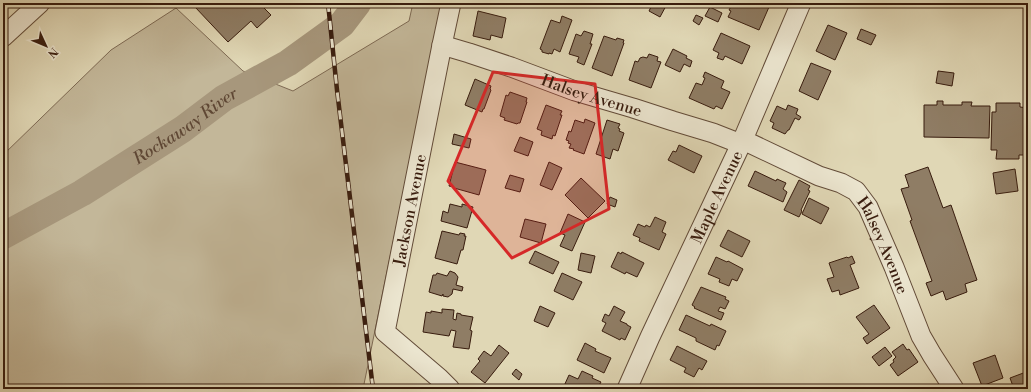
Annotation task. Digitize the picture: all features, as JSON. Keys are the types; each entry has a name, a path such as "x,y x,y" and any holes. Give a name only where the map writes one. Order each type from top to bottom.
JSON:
{"street":[{"path":"3,37 40,3"},
{"name":"Jackson Avenue","path":"450,389 385,332 451,3"},
{"name":"Maple Avenue","path":"627,389 742,142 801,3"},
{"name":"Halsey Avenue","path":"442,45 511,67 575,91 742,142 819,176 841,183 856,191 868,207 921,336 954,389"}],"highlighted area":[{"path":"493,72 595,84 609,209 512,258 448,181"}],"shaded area":[{"path":"413,3 442,3 363,389 3,389 3,155 111,50 176,8 243,71 293,91 409,21"}],"building":[{"path":"3,3 13,3 3,12"},
{"path":"199,3 269,3 264,8 271,15 257,28 251,21 228,42 195,7"},
{"path":"653,3 667,4 660,17 649,11"},
{"path":"733,3 760,3 769,7 759,30 728,17 731,11 729,10"},
{"path":"710,7 722,13 718,22 705,16"},
{"path":"478,11 506,18 502,38 491,35 490,40 473,36"},
{"path":"696,15 703,18 699,25 693,21"},
{"path":"562,16 572,20 560,52 554,49 552,54 542,52 540,49 551,20 560,23"},
{"path":"828,25 847,33 835,60 816,51"},
{"path":"861,29 876,35 871,45 857,39"},
{"path":"584,31 593,34 590,44 592,44 584,65 577,62 579,57 569,54 576,34 581,36"},
{"path":"721,33 750,46 742,64 725,56 723,60 717,58 719,53 713,50"},
{"path":"604,36 616,40 617,38 624,40 612,76 592,68"},
{"path":"673,49 687,56 686,58 692,61 690,67 684,64 680,72 665,65"},
{"path":"649,54 658,57 657,61 661,62 651,88 629,80 635,61 638,62 640,58 643,57 647,58"},
{"path":"811,63 831,71 818,100 799,91"},
{"path":"938,71 954,73 952,86 936,83"},
{"path":"705,72 724,81 721,88 730,92 722,109 716,106 714,109 689,98 696,83 702,85 705,78 703,77"},
{"path":"475,79 491,86 491,90 482,112 465,105"},
{"path":"510,92 527,98 520,123 517,124 504,120 505,118 500,116 506,95 508,96"},
{"path":"937,101 943,101 943,105 962,105 962,102 972,102 971,106 990,106 989,138 924,137 924,105 937,105"},
{"path":"996,103 1020,103 1020,107 1028,108 1028,152 1027,155 1019,155 1019,159 996,159 997,150 991,150 992,112 996,112"},
{"path":"546,105 562,111 555,136 553,135 552,139 541,135 542,131 537,129"},
{"path":"788,105 798,109 796,114 801,117 799,120 795,118 789,130 785,134 772,128 774,123 770,121 777,106 786,110"},
{"path":"585,119 595,123 584,154 569,148 571,144 566,140 569,131 571,132 575,120 584,123"},
{"path":"607,120 620,124 618,128 620,129 619,131 624,133 618,151 613,149 610,159 596,154"},
{"path":"454,134 471,139 469,148 452,144"},
{"path":"520,137 533,142 528,156 514,151"},
{"path":"679,145 702,156 694,173 668,160 673,151 676,152"},
{"path":"455,162 486,170 479,195 449,186"},
{"path":"549,162 562,168 552,190 540,185"},
{"path":"928,167 943,208 951,205 977,280 965,284 967,292 946,300 943,291 931,296 926,283 932,281 910,221 912,220 901,189 909,187 905,175"},
{"path":"1015,169 1018,191 996,194 993,173"},
{"path":"755,171 776,181 777,179 786,183 783,189 787,192 783,202 748,186"},
{"path":"510,175 524,179 520,192 505,188"},
{"path":"581,178 605,201 588,218 565,195"},
{"path":"799,180 810,186 808,190 810,191 799,217 784,210"},
{"path":"610,197 617,200 615,207 607,204"},
{"path":"809,198 829,208 821,224 802,214"},
{"path":"450,204 462,207 462,204 473,207 467,228 441,221 443,211 448,213"},
{"path":"568,214 585,222 572,251 560,246 565,235 560,233"},
{"path":"655,217 666,222 662,232 666,234 659,250 639,241 640,238 633,235 638,224 645,227 646,225 650,227"},
{"path":"525,219 546,224 541,243 520,237"},
{"path":"728,230 750,241 742,257 720,246"},
{"path":"442,231 459,235 460,233 465,234 464,236 466,236 463,250 461,250 457,264 435,258"},
{"path":"535,251 559,262 553,274 529,263"},
{"path":"618,252 621,254 622,252 644,263 637,277 626,272 625,274 611,267"},
{"path":"581,253 595,256 591,273 578,270"},
{"path":"852,256 855,263 850,265 859,288 840,295 839,290 832,292 827,279 834,277 829,263"},
{"path":"716,257 727,262 728,261 743,269 737,281 732,279 729,286 719,282 720,279 708,274"},
{"path":"450,271 455,273 458,277 456,285 463,287 462,291 453,289 452,294 448,297 443,296 443,294 442,296 429,292 433,275 436,275 437,273 447,276"},
{"path":"562,273 582,282 573,300 554,291"},
{"path":"701,287 726,297 725,299 729,301 725,309 720,307 718,311 724,313 721,320 694,308 695,307 692,305"},
{"path":"874,305 890,328 867,344 863,338 869,334 856,317"},
{"path":"540,306 555,313 548,327 534,321"},
{"path":"614,306 625,312 620,321 631,327 625,340 621,338 620,340 602,331 606,323 602,321 605,314 609,316"},
{"path":"442,309 454,310 453,319 456,320 457,313 473,317 470,330 472,331 469,349 453,347 456,331 451,330 449,336 423,332 426,312 431,313 431,311 442,313"},
{"path":"686,315 710,326 711,324 726,331 719,346 717,345 715,350 696,341 696,338 679,330"},
{"path":"585,343 596,349 595,351 611,358 604,373 577,360"},
{"path":"903,344 907,350 909,349 918,362 898,376 890,365 894,362 893,360 896,357 892,352"},
{"path":"499,345 509,353 485,383 471,372 480,361 478,359 484,351 491,356"},
{"path":"677,346 707,361 702,370 699,368 694,377 684,372 686,368 670,360"},
{"path":"885,347 892,356 879,366 872,357"},
{"path":"995,355 1003,378 982,386 973,363"},
{"path":"516,369 522,374 519,380 512,374"},
{"path":"582,371 601,382 597,389 570,389 564,386 569,375 578,379"},
{"path":"1026,372 1028,377 1028,388 1014,389 1010,378"},
{"path":"405,385 406,389 390,389 390,387"},
{"path":"762,385 771,389 760,389"}],"waterway":[{"name":"Rockaway River","path":"3,236 82,193 183,129 224,98 288,63 342,24 358,3"}],"railway":[{"path":"328,3 373,389"}]}
